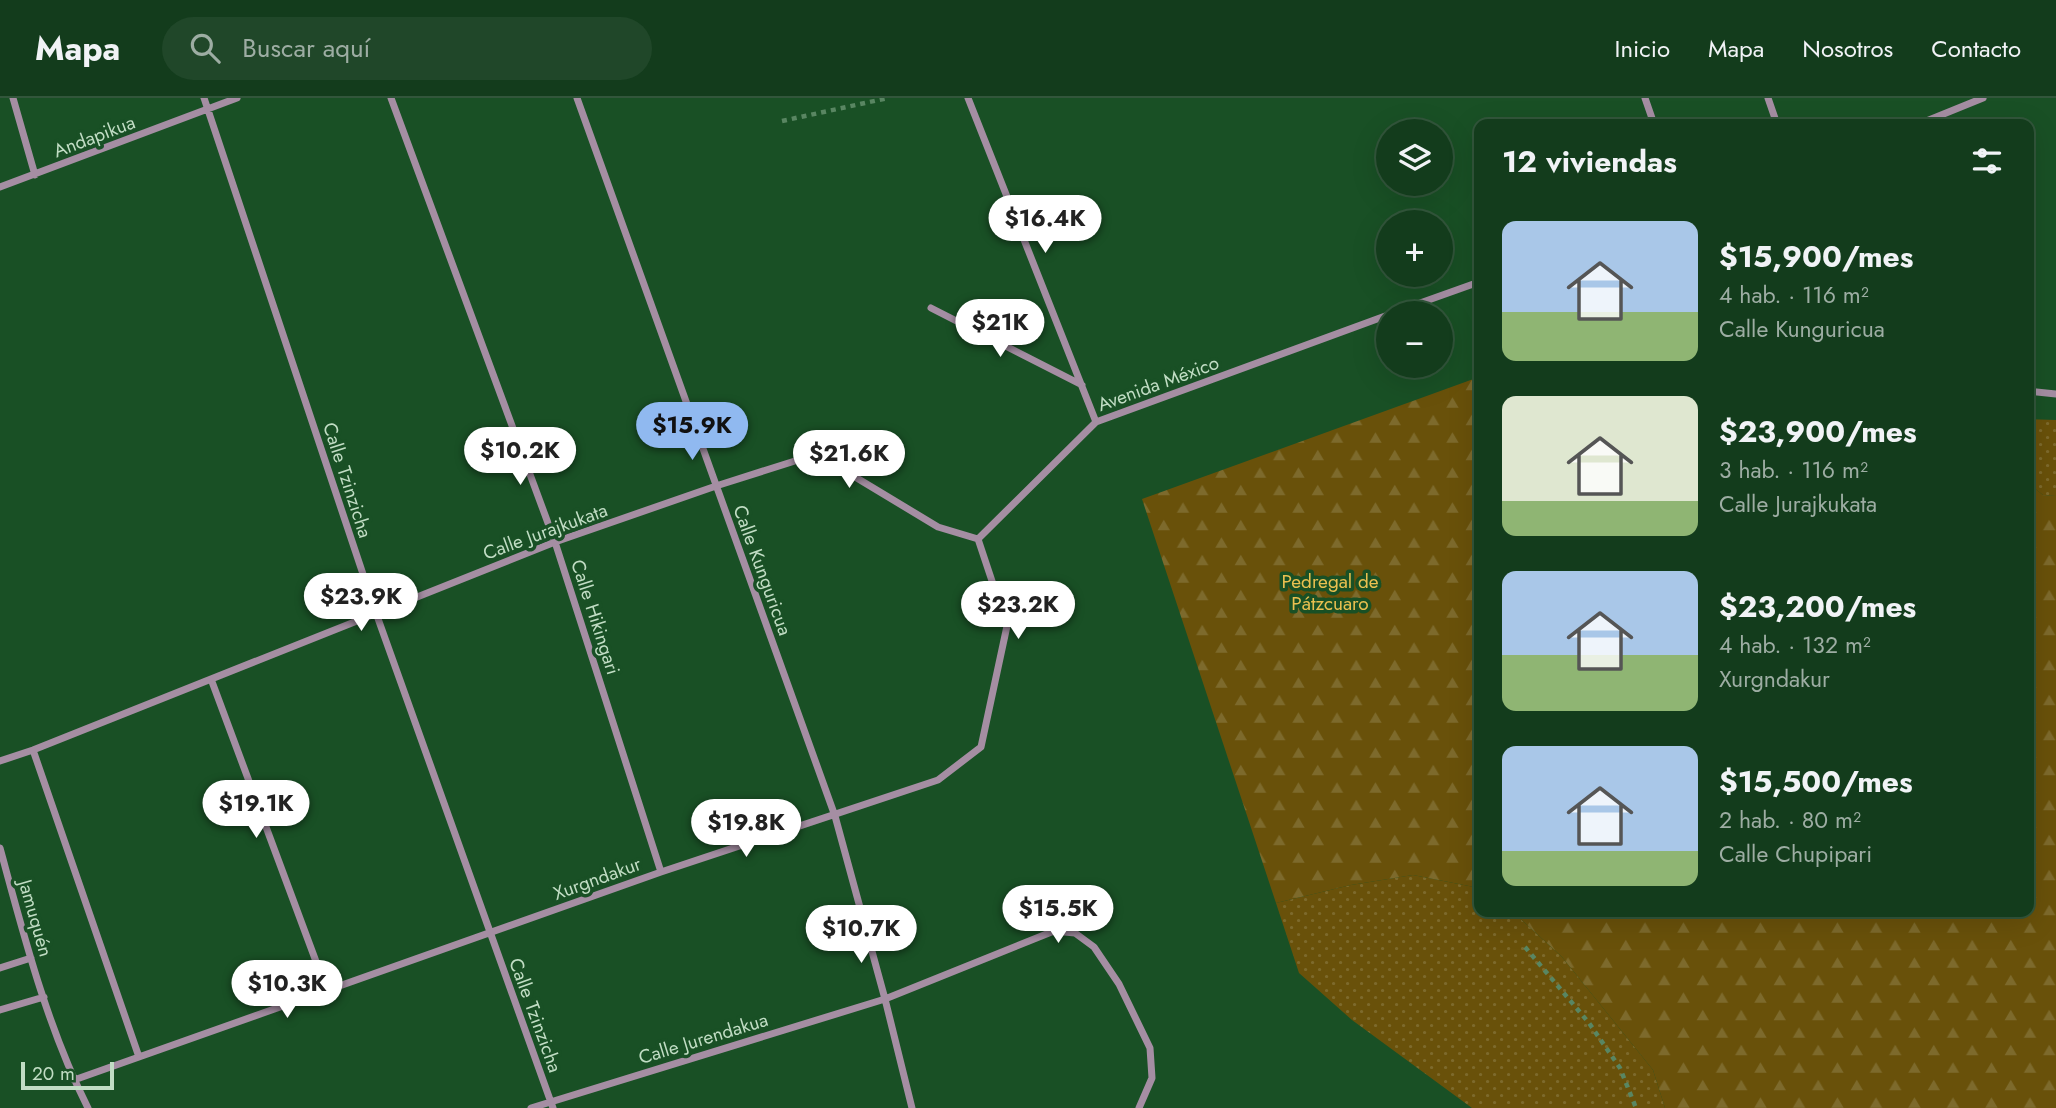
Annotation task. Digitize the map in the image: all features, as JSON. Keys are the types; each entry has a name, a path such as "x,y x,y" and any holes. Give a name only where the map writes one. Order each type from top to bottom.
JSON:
{"street":[{"path":"13,98 35,175"},
{"name":"Calle Tzinzicha","path":"204,98 376,612 551,1105"},
{"name":"Andapikua","path":"0,187 237,98"},
{"name":"Calle Hikingari","path":"391,98 555,542 661,872"},
{"name":"Calle Kunguricua","path":"577,98 835,816 912,1108"},
{"path":"968,98 1097,422"},
{"path":"1645,98 1652,119"},
{"path":"1768,98 1775,119"},
{"path":"1931,119 1983,98"},
{"name":"Avenida México","path":"1426,301 1474,284"},
{"path":"931,308 1082,385"},
{"name":"Avenida México","path":"978,539 1097,422 1376,319"},
{"path":"2034,392 2056,394"},
{"name":"Calle Jurajkukata","path":"0,761 555,542 817,454 938,527 978,539"},
{"name":"Xurgndakur","path":"74,1080 661,872 938,780 981,747 1007,626 978,539"},
{"path":"211,679 327,991"},
{"path":"33,750 139,1057"},
{"name":"Jamuquén","path":"0,848 30,958 74,1080 88,1108"},
{"name":"Calle Jurendakua","path":"531,1108 551,1105 885,999 1054,931 1075,933 1094,947 1119,984 1150,1048 1152,1078 1139,1108"},
{"path":"0,968 30,958"},
{"path":"0,1010 44,997"}],"path":[{"path":"782,121 888,98"},
{"path":"1525,947 1589,1023 1620,1068 1636,1108"}],"green space":[{"name":"Pedregal de Pátzcuaro","path":"1474,379 1474,887 1413,875 1351,885 1276,903 1142,499"},
{"path":"2034,419 2056,420 2056,496 2043,495 2034,488"},
{"path":"2034,488 2043,495 2056,496 2056,1108 1665,1108 1653,1070 1562,957 1518,917 2034,917"},
{"path":"1413,875 1474,887 1474,917 1518,917 1562,957 1653,1070 1665,1108 1472,1108 1352,1020 1299,973 1276,903 1351,885"}]}
